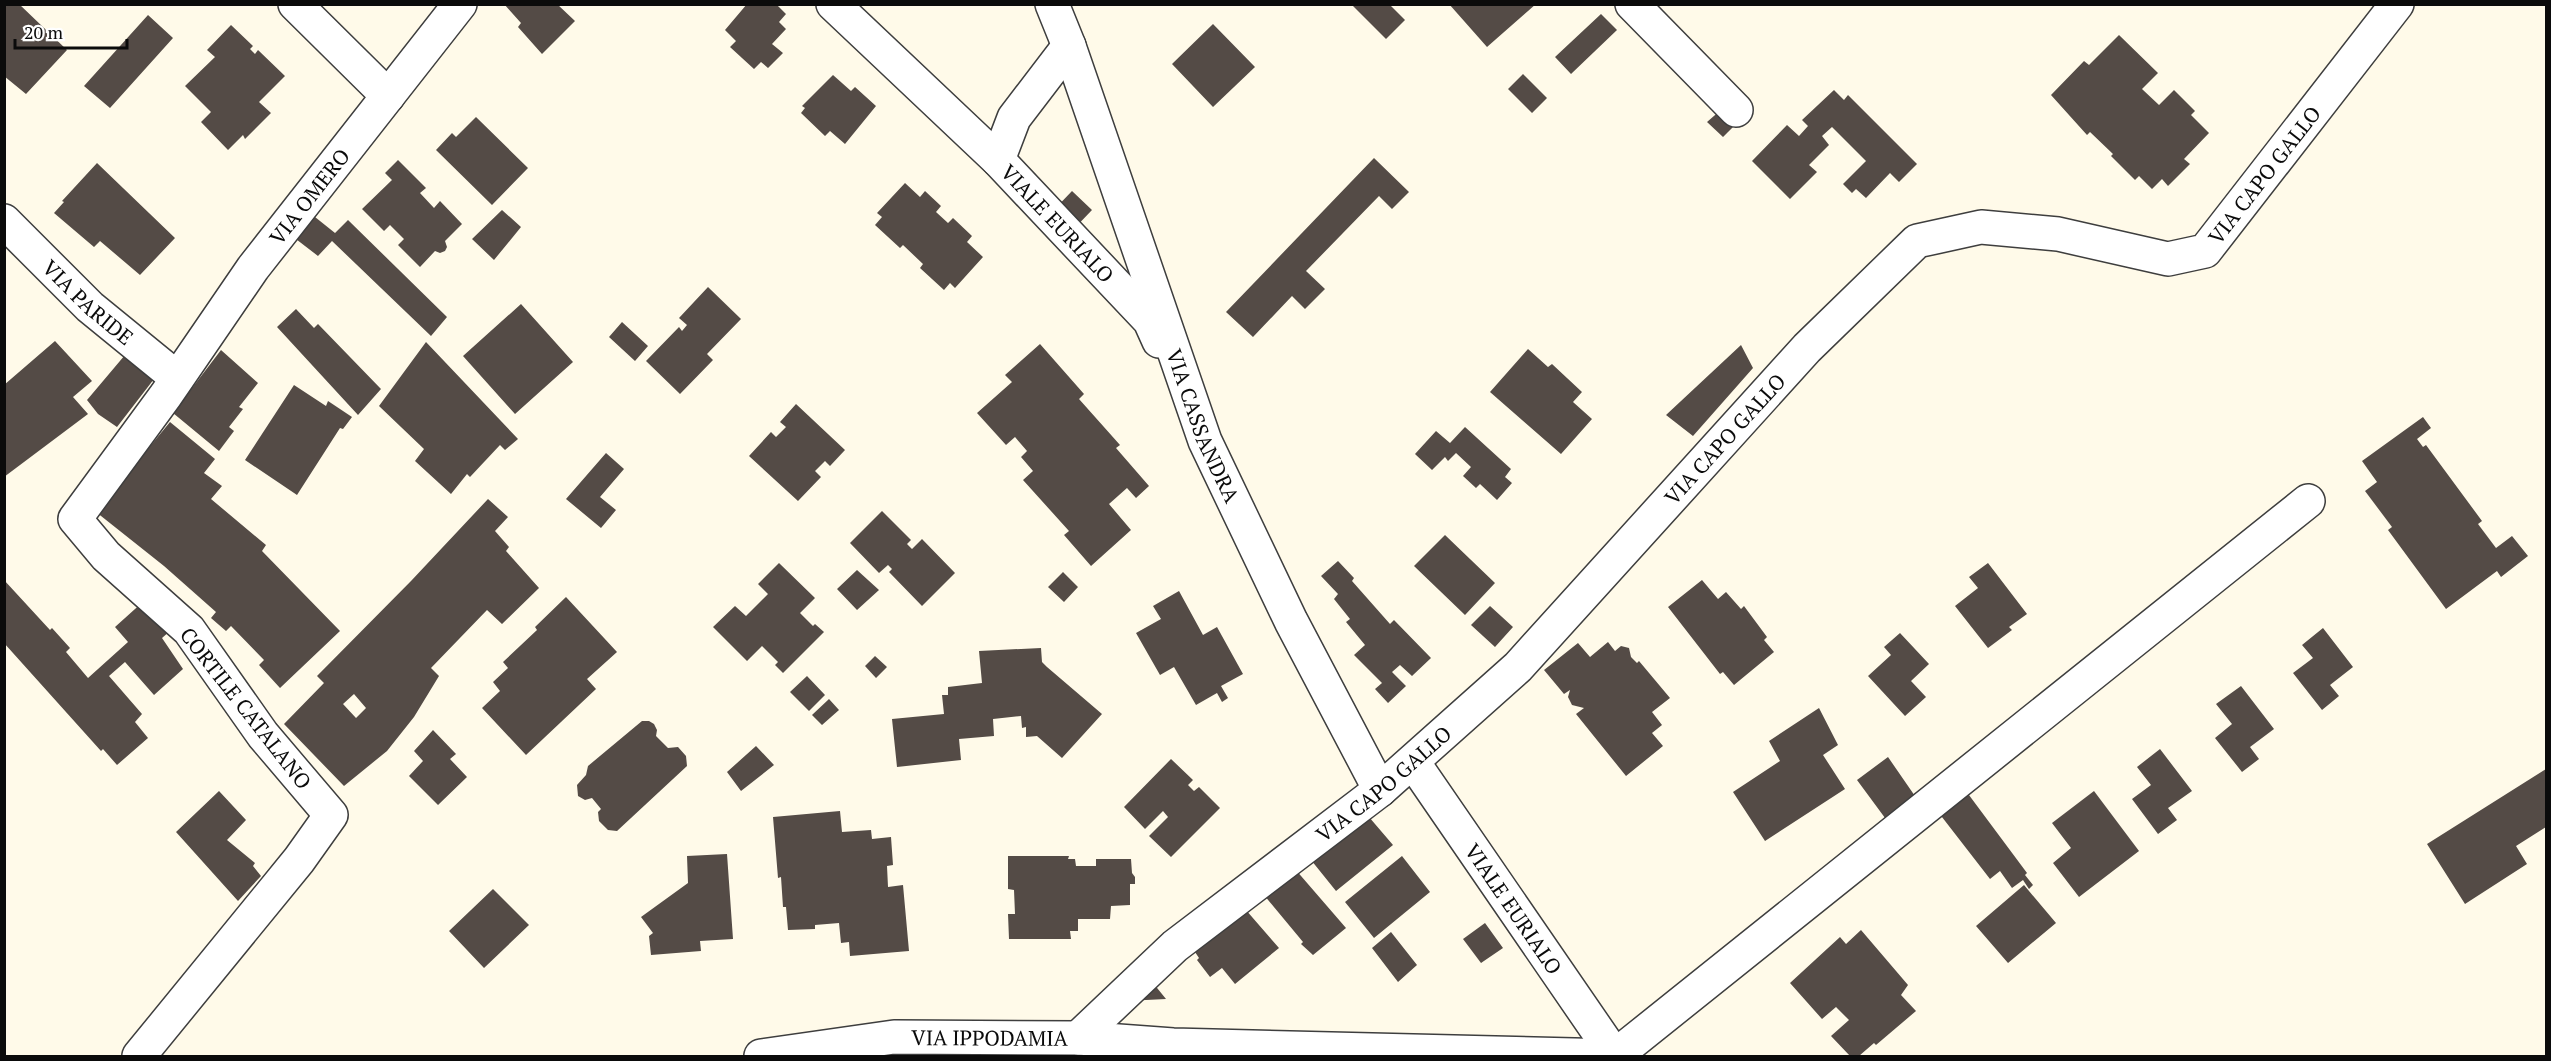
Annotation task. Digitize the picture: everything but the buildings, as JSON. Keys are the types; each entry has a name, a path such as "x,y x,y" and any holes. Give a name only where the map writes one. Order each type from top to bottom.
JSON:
{"street":[{"path":"296,4 388,96"},
{"name":"VIA OMERO","path":"171,387 253,267 460,4"},
{"path":"833,4 998,160"},
{"path":"1052,4 1069,46"},
{"path":"1632,4 1736,110"},
{"name":"VIA CAPO GALLO","path":"1078,1038 1175,946 1380,790 1518,667 1807,348 1917,241 1981,227 2058,234 2168,259 2205,251 2397,4"},
{"name":"VIALE EURIALO","path":"1069,46 1014,118 998,160 1149,321 1205,441"},
{"name":"VIA CASSANDRA","path":"1069,46 1205,441 1291,621 1380,790"},
{"name":"VIA PARIDE","path":"4,221 171,387"},
{"name":"CORTILE CATALANO","path":"140,1056 299,860 331,815 263,735 189,630 106,556 75,519 171,387"},
{"path":"1615,1056 2308,501"},
{"name":"VIALE EURIALO","path":"1413,762 1615,1056"},
{"name":"VIA IPPODAMIA","path":"761,1056 894,1036 1078,1038 1175,1051 1615,1056"}]}
